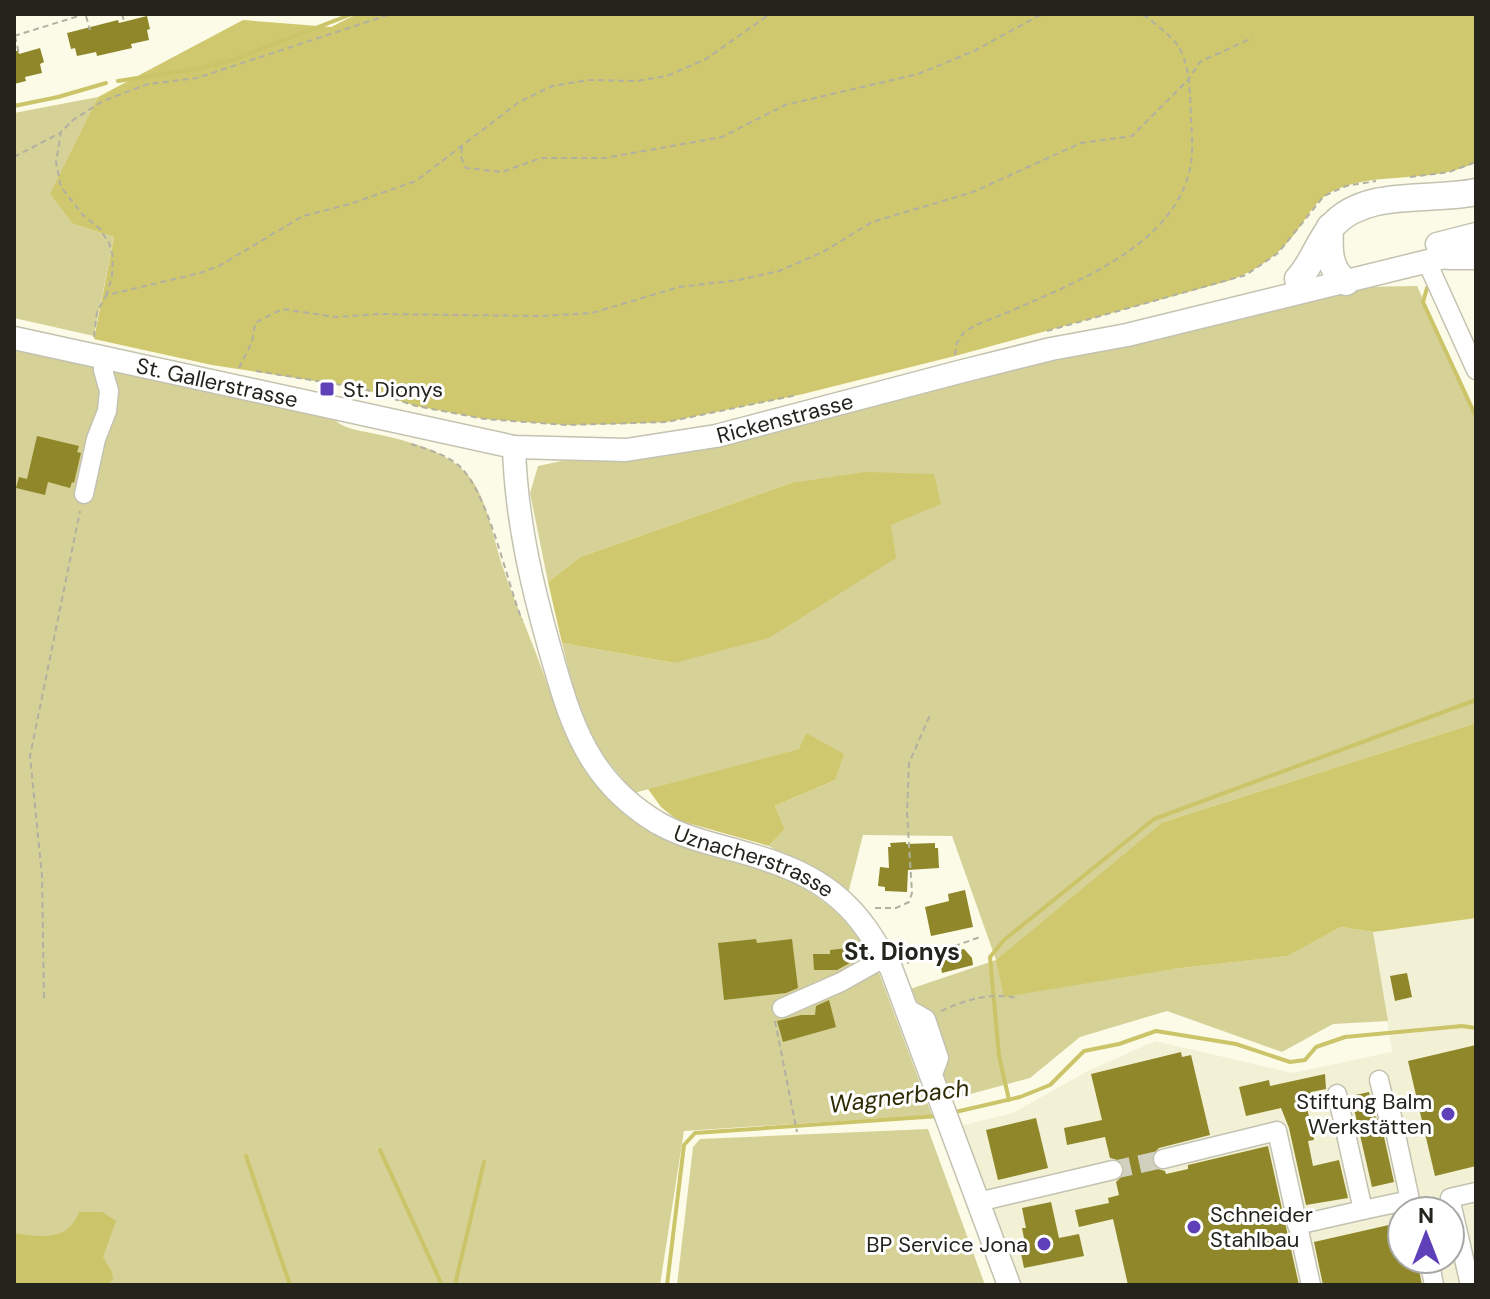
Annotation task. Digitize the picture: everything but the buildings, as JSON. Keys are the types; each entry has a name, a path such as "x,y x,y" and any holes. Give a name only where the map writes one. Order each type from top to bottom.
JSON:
{"highway":[{"path":"1298,279 1310,267 1330,227 1346,213 1371,203 1476,192"},
{"path":"1330,227 1329,248 1340,276"},
{"path":"1438,259 1476,256"}],"main road":[{"name":"Rickenstrasse","path":"1048,340 1127,335 1340,276 1476,234"},
{"name":"Rickenstrasse","path":"514,447 626,450 661,447 716,436 959,372 1048,340 1084,334 1298,279 1340,276 1476,250"},
{"name":"St. Gallerstrasse","path":"14,338 98,348 514,447"},
{"name":"Uznacherstrasse","path":"514,447 515,482 532,583 564,699 575,729 593,762 634,806 660,824 698,840 768,859 813,878 840,898 865,926 887,963 905,1007 1009,1285"}],"street":[{"path":"1438,259 1476,370"},
{"path":"84,494 96,439 107,411 109,391 98,348"},
{"path":"782,1008 887,963"},
{"path":"905,1007 926,1019 939,1058 931,1080"},
{"path":"1379,1080 1387,1113 1391,1112 1411,1195"},
{"path":"1337,1094 1363,1210"},
{"path":"1163,1159 1277,1131 1311,1285"},
{"path":"978,1202 1113,1170"},
{"path":"1470,1285 1450,1198 1476,1192"},
{"path":"1297,1227 1363,1210 1386,1208"}],"path":[{"path":"19,54 15,36 86,14 90,30"},
{"path":"122,14 124,21"},
{"path":"14,157 61,132 73,120 103,101 148,84 197,78 391,14"},
{"path":"106,297 219,266 303,216 350,204 416,181 519,102 552,86 588,80 636,81 667,76 706,59 770,14"},
{"path":"463,145 461,157 466,168 502,172 541,158 604,158 722,137 785,105 918,74 974,51 1042,14"},
{"path":"959,372 955,356 957,343 964,332 1113,261 1151,236 1184,188 1191,162 1188,80 1182,52 1143,14"},
{"path":"238,369 252,342 255,323 282,309 336,317 592,313 679,287 739,280 779,271 823,252 872,222 973,192 1081,143 1132,136 1188,80 1200,62 1252,38"},
{"path":"61,132 56,162 61,187 82,214 100,229 113,257 112,277 106,297 97,311 98,348"},
{"path":"1408,177 1449,172 1476,162"},
{"path":"1048,340 1246,275 1278,253 1324,196 1346,186 1381,180"},
{"path":"251,371 360,388 416,406 485,419 566,425 667,422 803,394"},
{"path":"408,443 451,460 473,482 522,620"},
{"path":"44,998 42,876 30,756 84,494"},
{"path":"855,915 875,908 896,908 909,902 912,893 907,812 909,763 930,715"},
{"path":"887,963 929,957 980,937"},
{"path":"926,1019 942,1010 983,997 1002,995 1017,998"},
{"path":"782,1008 774,1013 776,1034 797,1132"}],"shaded area":[{"path":"357,14 1476,14 1476,162 1441,173 1368,181 1333,191 1317,204 1289,241 1274,255 1228,281 955,356 803,394 667,422 566,425 485,419 416,406 360,388 212,365 94,339 114,237 73,224 50,194 98,97 243,20 331,27"},
{"path":"98,97 51,194 73,224 114,237 94,336 14,318 14,113"},
{"path":"1417,286 1476,412 1476,723 1163,822 1173,969 1286,956 1341,927 1373,932 1388,1021 1333,1024 1282,1052 1167,1011 1080,1037 1030,1078 948,1100 942,1084 944,1057 940,1038 932,1020 907,990 996,960 952,836 863,835 848,894 769,846 785,829 775,806 835,780 806,733 800,749 634,793 584,732 562,643 674,663 791,483 580,557 548,582 530,493 538,466 1028,362 1358,287"},
{"path":"14,338 332,417 347,427 428,449 463,470 482,499 507,578 564,730 581,764 606,796 647,827 773,873 819,899 840,916 875,962 932,1115 684,1131 660,1285 14,1285"},
{"path":"865,472 934,474 941,504 891,525 896,558 769,638 674,663 562,643 548,582 580,557 791,483"},
{"path":"1476,723 1476,918 1373,932 1341,927 1287,956 1173,969 1004,997 996,960 1163,822"},
{"path":"806,733 844,754 835,780 775,806 785,829 769,846 677,820 661,807 648,789 799,749"},
{"path":"1476,918 1476,1285 1009,1285 959,1126 1013,1113 1086,1072 1155,1041 1292,1073 1392,1052 1373,932"},
{"path":"928,1129 985,1285 677,1285 693,1147 700,1139"},
{"path":"79,1212 102,1212 116,1221 103,1257 112,1272 113,1279 108,1285 14,1285 14,1233 43,1236 60,1233 74,1222"}],"waterway":[{"path":"118,81 230,61 352,14"},
{"path":"14,106 106,83"},
{"path":"1427,288 1423,302 1476,417"},
{"path":"1009,1100 999,1056 990,957 1004,940 1154,819 1476,700"},
{"name":"Wagnerbach","path":"951,1113 1020,1097 1050,1085 1084,1051 1119,1044 1156,1031 1236,1044 1290,1062 1305,1060 1316,1047 1345,1037 1462,1026 1476,1028"},
{"name":"Wagnerbach","path":"667,1285 684,1145 695,1133 939,1116"},
{"path":"380,1150 442,1285"},
{"path":"246,1156 290,1285"},
{"path":"455,1285 484,1162"}],"tunnel":[{"path":"1113,1170 1163,1159"}],"place":[{"name":"St. Dionys","path":"327,389"},
{"name":"Stiftung Balm Werkstätten","path":"1448,1114"},
{"name":"Schneider Stahlbau","path":"1194,1227"},
{"name":"BP Service Jona","path":"1044,1244"}],"district":[{"name":"St. Dionys","path":"902,951"}]}
